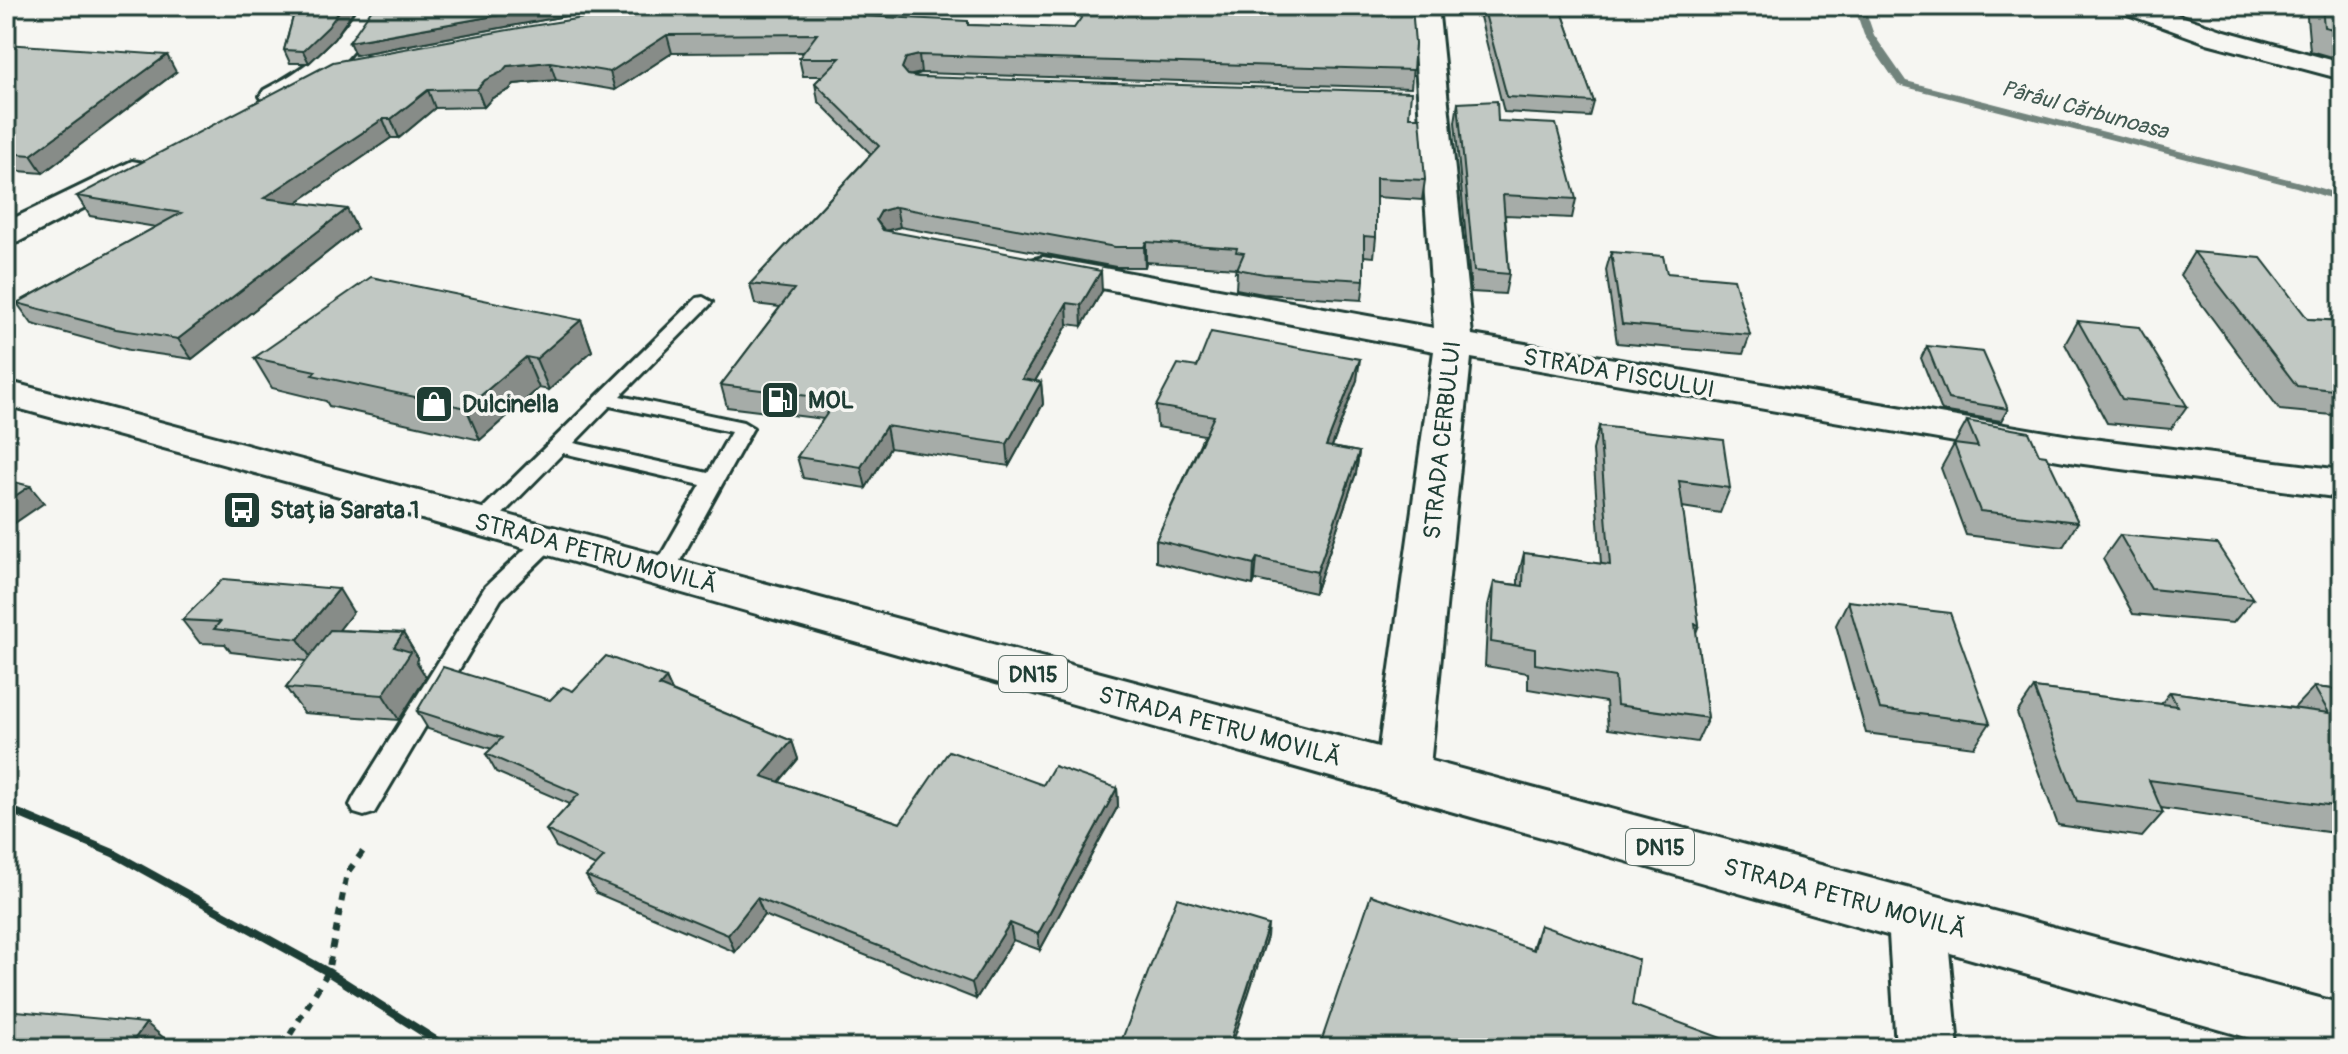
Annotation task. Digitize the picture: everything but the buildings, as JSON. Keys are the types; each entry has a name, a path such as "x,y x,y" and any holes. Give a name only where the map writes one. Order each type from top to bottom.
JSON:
{"street":[{"path":"319,73 346,46 372,6"},
{"name":"STRADA CERBULUI","path":"1402,776 1454,345 1415,99 1425,6"},
{"path":"2128,6 2216,37 2342,71"},
{"path":"248,109 319,73 360,65"},
{"path":"6,235 153,159"},
{"name":"STRADA PISCULUI","path":"1007,260 1454,345 2120,457 2342,484"},
{"name":"STRADA PETRU MOVILĂ","path":"6,393 2342,1034"},
{"path":"1917,918 1927,1048"}],"lane":[{"path":"482,522 703,302"},
{"path":"605,399 743,428 663,571"},
{"path":"559,446 714,481"},
{"path":"364,805 493,593 548,540"}],"path":[{"path":"282,1048 328,972 347,873 372,839"}],"waterway":[{"name":"Pârâul Cărbunoasa","path":"1859,6 1869,35 1902,83 2300,185 2342,199"}],"railway":[{"path":"6,808 113,853 328,972 448,1048"}],"place":[{"name":"MOL","path":"780,400"},
{"name":"Dulcinella","path":"434,404"},
{"name":"Stația Sarata 1","path":"242,510"}]}
